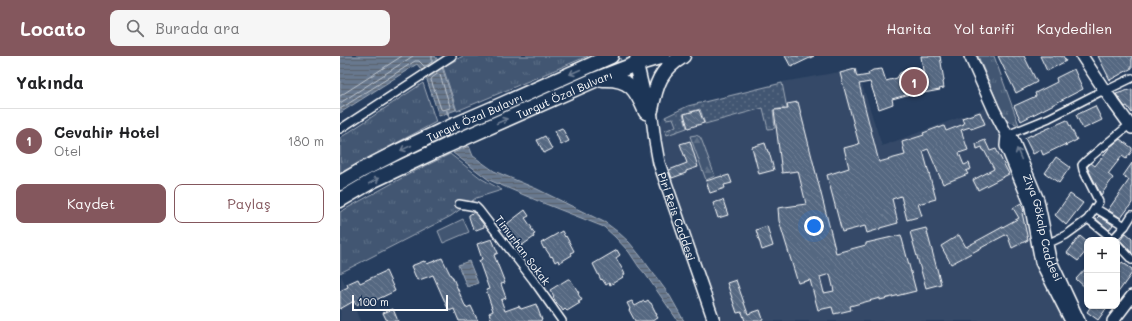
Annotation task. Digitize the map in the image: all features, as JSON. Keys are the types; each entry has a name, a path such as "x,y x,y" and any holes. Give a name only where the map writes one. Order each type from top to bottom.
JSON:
{"highway":[{"name":"Turgut Özal Bulavrı","path":"340,183 362,170 441,131 611,56"},
{"name":"Turgut Özal Bulvarı","path":"466,137 641,59 663,56"},
{"path":"648,110 656,86 667,67 683,56"},
{"path":"641,59 648,110"},
{"path":"597,79 618,80 629,84 638,94 648,110"},
{"name":"Turgut Özal Bulavrı","path":"340,200 374,180 466,137"}],"street":[{"name":"Ziya Gökalp Caddesi","path":"970,56 994,110 1007,135 1012,138 1038,200 1050,259 1079,321"},
{"path":"1047,244 1066,235 1088,219 1099,202 1082,165 1131,127 1082,56"},
{"path":"340,129 449,58"},
{"path":"1007,135 1048,118 1132,78"},
{"name":"Piri Reis Caddesi","path":"648,110 654,166 710,321"},
{"name":"Piri Reis Caddesi","path":"648,110 660,163 714,321"},
{"name":"Ziya Gökalp Caddesi","path":"1007,135 1006,146 1030,202 1041,262 1071,321"},
{"name":"Timurhan Sokak","path":"459,204 476,207 479,210 562,321"},
{"path":"1095,208 1125,226"},
{"path":"1117,237 1132,215"},
{"path":"1088,219 1109,237"},
{"path":"1120,247 1132,260"},
{"path":"1113,321 1131,299"}],"shaded area":[{"path":"857,69 882,146 985,108 1031,201 1070,321 707,321 674,225 653,170 648,152 663,117 688,105 782,82"},
{"path":"341,275 360,321 340,321"}],"green space":[{"path":"463,56 588,56 457,111 443,67"},
{"path":"978,56 994,56 1019,125 1005,120"},
{"path":"620,58 622,63 340,194 340,188 364,174 534,95"},
{"path":"423,83 436,122 340,173 340,138"},
{"path":"782,83 789,119 786,119 784,108 773,110 775,128 768,129 763,108 705,124 700,109 683,114 687,128 667,135 665,131 676,126 673,118 666,119 665,117 688,106"},
{"path":"696,135 700,137 702,141 715,176 706,180 690,136"},
{"path":"450,154 482,179 502,190 476,198 451,216 340,273 340,212 411,173"},
{"path":"463,219 469,232 443,243 438,231"}],"water":[{"path":"340,56 435,56 439,62 423,72 417,64 340,113"},
{"path":"442,67 456,110 439,116 426,77"},
{"path":"469,146 473,156 494,171 537,189 606,223 618,232 629,242 642,258 670,296 684,321 678,321 629,252 604,227 489,180 453,153"},
{"path":"469,261 478,283 467,287 458,265"}],"building":[{"path":"785,56 814,56 791,67"},
{"path":"921,56 940,56 944,88 918,94 917,92 892,99 893,104 879,109 870,82 859,84 879,162 905,155 902,142 924,135 923,133 939,127 944,126 946,131 964,124 962,118 980,112 985,124 971,129 970,127 961,130 968,150 959,153 964,165 969,163 971,169 966,171 968,174 943,184 928,149 923,151 936,199 918,204 922,216 907,220 901,196 892,199 898,223 867,233 865,226 842,232 827,175 849,168 844,148 859,144 840,73 855,69 857,77 869,75 868,73 873,70 882,69 886,81 897,78 900,73 910,70 924,78"},
{"path":"998,56 1024,56 1037,82 1016,93"},
{"path":"1040,56 1063,56 1066,61 1047,71"},
{"path":"1098,56 1132,56 1132,68 1110,80"},
{"path":"1074,69 1083,89 1021,121 1014,106 1036,96 1035,93 1057,82 1056,78"},
{"path":"1132,89 1132,113 1127,106 1125,107 1116,94"},
{"path":"798,102 836,253 866,245 866,243 901,235 916,291 850,306 851,310 834,314 832,307 818,310 810,280 798,283 779,221 778,208 806,204 798,171 782,173 774,110 788,109 787,104","holes":["830,274 834,291 824,293 820,277"]},
{"path":"1095,106 1102,120 1083,129 1076,115"},
{"path":"699,110 704,123 688,128 684,114"},
{"path":"1067,120 1077,140 1043,155 1041,150 1033,154 1025,138"},
{"path":"562,128 569,141 561,145 555,131"},
{"path":"545,136 552,149 544,153 537,140"},
{"path":"1120,139 1132,148 1132,151 1126,159 1122,156 1108,174 1113,178 1101,195 1087,167 1091,163 1095,166 1110,147"},
{"path":"985,140 990,151 996,149 1009,174 978,190 973,180 994,169 982,147 977,149 976,144"},
{"path":"690,141 698,167 672,178 669,170 687,163 680,144"},
{"path":"765,143 774,170 759,174 752,147"},
{"path":"1056,157 1070,167 1059,183 1045,173"},
{"path":"1132,163 1132,203 1121,218 1108,210 1129,180 1123,176"},
{"path":"729,175 732,183 724,185 725,188 710,193 706,181"},
{"path":"1070,194 1083,203 1066,225 1055,215"},
{"path":"723,200 728,215 718,218 713,203"},
{"path":"1021,203 1024,211 1022,213 1028,240 1012,248 1007,234 951,264 941,246 959,235 966,247 1019,218 1013,208"},
{"path":"525,210 529,216 525,218 535,234 533,235 534,237 521,246 520,244 517,246 513,241 512,242 503,227"},
{"path":"474,212 484,225 484,227 476,230 473,229 469,217 469,215"},
{"path":"1099,216 1113,225 1109,230 1096,219"},
{"path":"767,226 773,246 762,250 756,230"},
{"path":"926,228 941,284 926,288 910,232"},
{"path":"562,231 574,251 571,253 572,255 559,263 558,260 555,262 541,243"},
{"path":"1126,233 1132,238 1132,253 1120,240"},
{"path":"1080,236 1084,239 1084,254 1078,261 1067,253"},
{"path":"492,239 498,253 494,255 505,283 501,284 506,298 501,300 505,311 519,306 521,309 536,304 542,320 492,321 489,313 493,311 486,290 489,289 479,261 482,259 477,244"},
{"path":"617,250 620,255 616,258 625,274 622,276 623,277 610,285 609,283 606,285 602,279 601,280 593,264"},
{"path":"442,258 452,276 466,308 471,306 478,321 459,321 454,309 449,311 433,275 417,280 411,266 424,261 426,261 427,264"},
{"path":"1122,262 1132,269 1132,273 1120,290 1120,273 1120,265"},
{"path":"1084,270 1084,286 1076,279"},
{"path":"386,271 395,291 374,301 373,298 356,305 354,301 340,309 340,291 348,287 347,284 358,279 360,283"},
{"path":"570,279 582,300 578,302 580,303 567,311 565,309 563,311 550,290"},
{"path":"736,280 748,314 760,310 763,319 759,321 745,321 742,312 737,313 727,283"},
{"path":"648,300 658,318 652,321 635,321 627,303 632,301 635,306"},
{"path":"393,309 398,321 387,321 383,313"},
{"path":"1089,309 1106,309 1098,320 1087,312"}],"waterway":[{"path":"447,111 451,122"}],"place":[{"name":"Cevahir Hotel","path":"914,82"}]}
